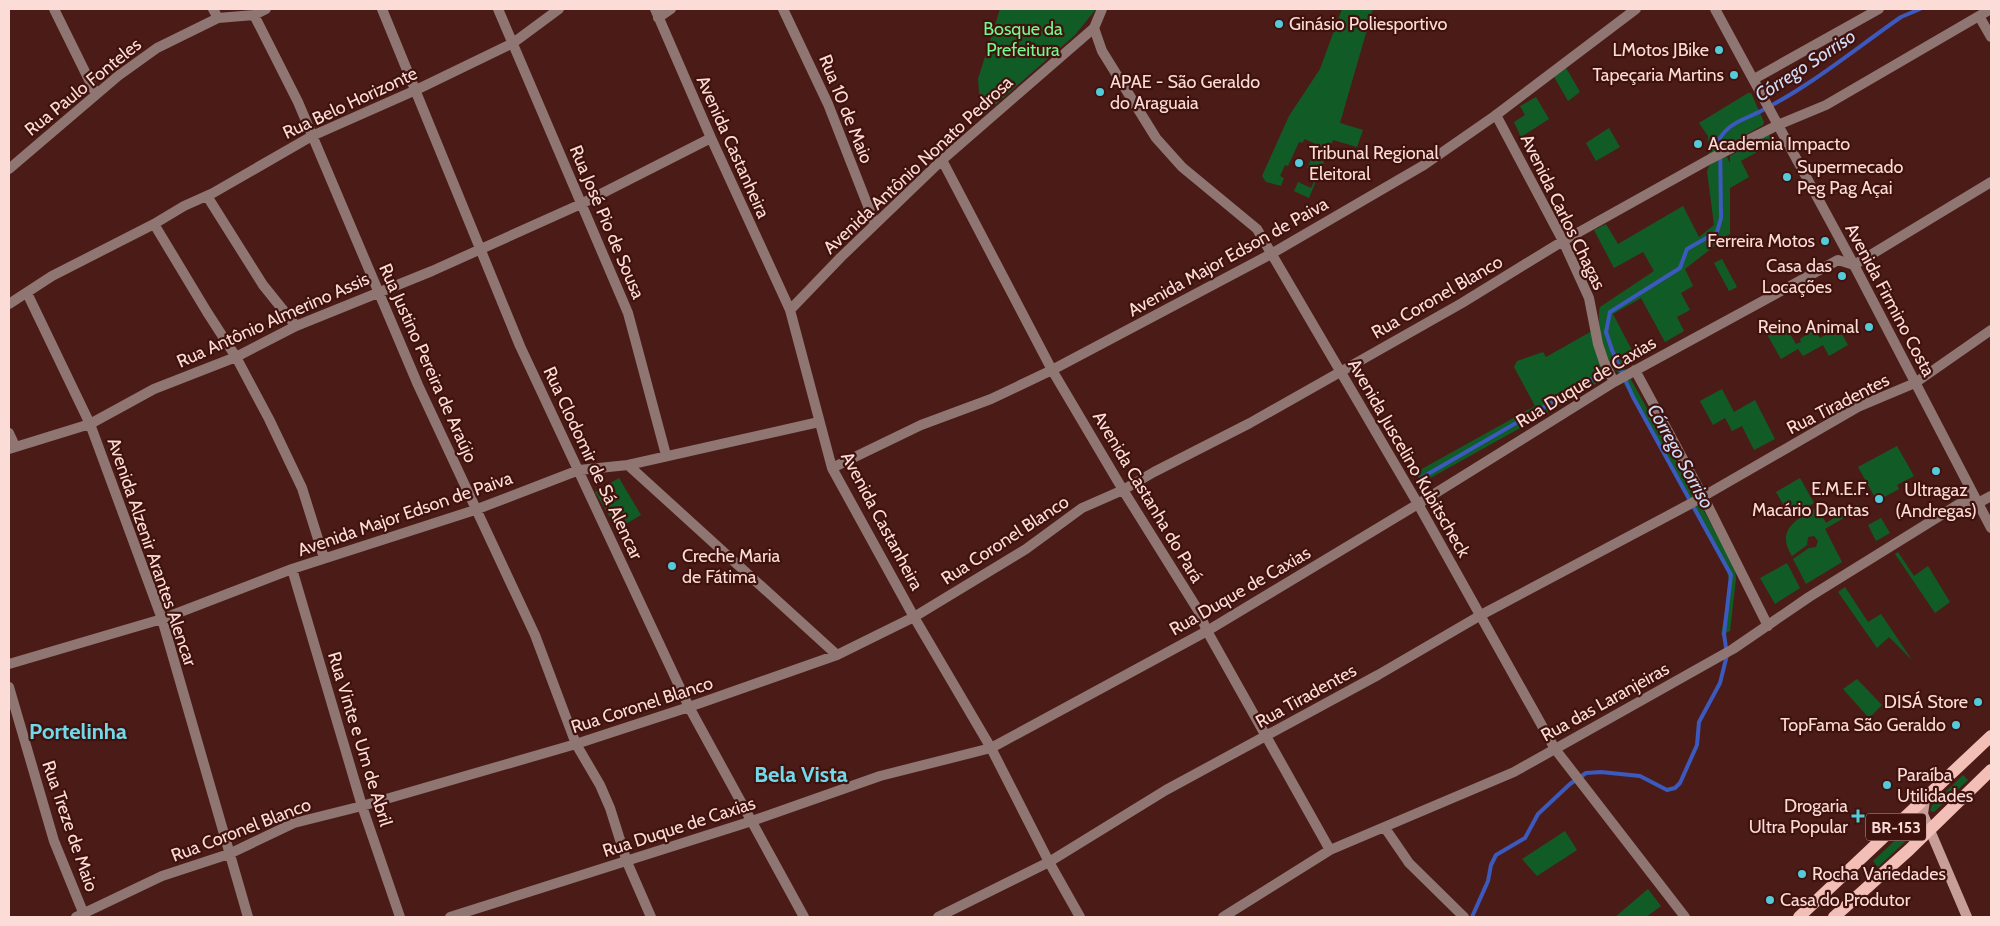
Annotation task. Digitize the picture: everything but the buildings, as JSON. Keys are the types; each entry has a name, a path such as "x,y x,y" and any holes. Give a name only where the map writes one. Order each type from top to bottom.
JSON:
{"main road":[{"name":"BR-153","path":"1799,917 1991,736"},
{"name":"BR-153","path":"1834,917 1991,770"},
{"path":"1925,800 1923,814 1967,917"}],"street":[{"path":"54,9 96,94"},
{"path":"212,9 218,18"},
{"name":"Rua Paulo Fonteles","path":"9,169 96,94 157,48 218,18 254,15 266,9"},
{"name":"Rua Clodomir de Sá Alencar","path":"382,9 520,346 689,708 804,917"},
{"name":"Rua José Pio de Sousa","path":"498,9 628,314 666,456"},
{"name":"Rua Belo Horizonte","path":"9,304 52,276 154,224 184,206 207,196 312,136 416,90 513,42 559,9"},
{"path":"656,13 671,9"},
{"name":"Rua 10 de Maio","path":"784,9 828,104 875,224"},
{"path":"1094,28 1102,9"},
{"name":"Avenida Major Edson de Paiva","path":"832,468 921,425 983,403 1052,370 1271,254 1424,165 1496,115 1636,9"},
{"name":"Avenida Firmino Costa","path":"1715,9 1854,265 1991,528"},
{"path":"1754,80 1880,9"},
{"path":"1776,122 1826,105 1991,9"},
{"name":"Avenida Castanheira","path":"656,13 710,138 790,310 832,468 914,617 991,748 1049,862 1080,917"},
{"name":"Rua Justino Pereira de Araújo","path":"254,15 312,136 418,385 535,635 576,744 607,800 627,862 651,917"},
{"path":"1979,16 1991,37"},
{"name":"Avenida Antônio Nonato Pedrosa","path":"790,310 875,224 942,160 1094,28"},
{"name":"Avenida Juscelino Kubitscheck","path":"1094,28 1102,51 1156,138 1182,167 1257,229 1418,504 1555,748 1685,917"},
{"name":"Avenida Carlos Chagas","path":"1496,115 1563,241 1589,298 1598,344 1604,362 1625,376 1768,626"},
{"name":"Rua Coronel Blanco","path":"82,916 162,876 229,854 294,824 576,744 689,708 837,655 914,617 1026,549 1082,508 1123,490 1340,373 1462,303 1563,241 1776,122"},
{"name":"Rua Antônio Almerino Assis","path":"12,447 90,424 154,389 236,356 296,326 481,249 581,204 710,138"},
{"name":"Avenida Castanha do Pará","path":"942,160 1052,370 1123,490 1198,610 1207,631 1330,850"},
{"path":"1854,265 1991,182"},
{"path":"207,196 263,285 296,326"},
{"path":"154,224 236,356 302,488 324,558"},
{"name":"Rua Duque de Caxias","path":"450,917 627,862 880,776 991,748 1207,631 1625,376 1838,260 1854,265"},
{"name":"Avenida Alzenir Arantes Alencar","path":"27,293 90,424 162,619 248,917"},
{"name":"Rua Tiradentes","path":"938,917 1049,862 1166,790 1266,737 1481,615 1697,500 1858,407 1915,383 1991,330"},
{"name":"Avenida Major Edson de Paiva","path":"9,664 162,619 292,569 475,510 579,470 628,465 819,422"},
{"path":"9,433 12,447"},
{"path":"628,465 837,655"},
{"name":"Rua das Laranjeiras","path":"1222,917 1330,850 1514,772 1732,649 1809,597 1959,504 1978,503 1991,496"},
{"name":"Rua Vinte e Um de Abril","path":"292,569 362,806 400,917"},
{"name":"Rua Treze de Maio","path":"9,687 54,841 82,916"},
{"path":"1385,828 1409,863 1464,917"}],"green space":[{"name":"Bosque da Prefeitura","path":"1000,9 1096,9 1075,35 981,117 978,79"},
{"path":"1342,9 1373,9 1340,123 1363,130 1357,147 1333,140 1309,198 1294,191 1298,182 1311,188 1318,173 1307,168 1313,155 1323,160 1328,150 1305,139 1302,143 1299,142 1288,166 1285,165 1280,176 1284,178 1281,186 1266,182 1262,176 1289,116 1320,69"},
{"path":"1565,66 1580,92 1568,101 1553,75"},
{"path":"1751,93 1764,122 1763,125 1731,143 1723,150 1730,163 1730,156 1769,134 1773,143 1741,161 1749,177 1730,188 1730,234 1685,269 1693,286 1681,293 1690,310 1677,317 1684,331 1665,342 1641,298 1613,314 1636,358 1624,367 1735,567 1736,579 1730,631 1721,635 1730,583 1727,572 1617,371 1612,368 1608,361 1600,332 1600,307 1654,271 1643,252 1614,268 1594,230 1606,224 1618,244 1683,206 1699,237 1714,225 1707,171 1710,164 1708,136 1699,123"},
{"path":"1536,97 1549,119 1521,137 1514,122 1525,115 1520,106"},
{"path":"1609,128 1620,147 1596,161 1586,143"},
{"path":"1722,259 1737,287 1729,291 1714,263"},
{"path":"1781,319 1796,344 1801,342 1800,339 1815,329 1820,338 1838,327 1848,345 1829,356 1823,345 1803,356 1798,349 1781,359 1764,329"},
{"path":"1592,331 1606,376 1604,378 1576,397 1425,481 1420,481 1418,477 1420,470 1535,406 1514,367 1517,361 1543,352 1546,357"},
{"path":"1722,389 1734,412 1755,400 1775,439 1754,450 1742,426 1732,431 1725,418 1713,425 1700,401"},
{"path":"1897,446 1914,476 1897,485 1899,489 1877,501 1858,467"},
{"path":"619,478 641,515 617,529 595,492"},
{"path":"1800,478 1814,503 1790,516 1776,492"},
{"path":"1857,504 1859,509 1825,529 1842,562 1806,584 1793,559 1809,548 1816,547 1818,541 1814,536 1808,537 1807,545 1792,556 1787,547 1787,532 1802,516 1817,507 1826,523"},
{"path":"1881,518 1890,533 1876,541 1868,525"},
{"path":"1898,552 1914,576 1928,566 1950,602 1935,613 1895,554"},
{"path":"1787,563 1800,588 1775,604 1760,578"},
{"path":"1845,587 1868,622 1881,614 1912,660 1889,637 1877,648 1838,592"},
{"path":"1857,679 1882,705 1869,718 1843,689"},
{"path":"1963,775 1968,780 1934,812 1930,811 1932,805"},
{"path":"1918,819 1921,827 1878,867 1873,861"},
{"path":"1565,831 1577,850 1537,876 1522,859"},
{"path":"1648,889 1661,906 1646,917 1615,917"}],"waterway":[{"name":"Córrego Sorriso","path":"1472,917 1488,881 1491,865 1496,855 1525,838 1538,814 1570,784 1586,773 1601,772 1640,776 1667,790 1675,788 1680,783 1697,745 1699,722 1720,683 1727,655 1724,634 1731,575 1633,397 1606,332 1610,312 1680,268 1687,249 1717,232 1721,218 1720,138 1729,128 1798,90 1901,17 1920,9"},
{"path":"1421,478 1618,364"}],"place":[{"name":"Ginásio Poliesportivo","path":"1279,24"},
{"name":"LMotos JBike","path":"1719,50"},
{"name":"Tapeçaria Martins","path":"1734,75"},
{"name":"APAE - São Geraldo do Araguaia","path":"1100,92"},
{"name":"Academia Impacto","path":"1698,144"},
{"name":"Tribunal Regional Eleitoral","path":"1299,163"},
{"name":"Supermecado Peg Pag Açai","path":"1787,177"},
{"name":"Ferreira Motos","path":"1825,241"},
{"name":"Casa das Locações","path":"1842,276"},
{"name":"Reino Animal","path":"1869,327"},
{"name":"Ultragaz (Andregas)","path":"1936,471"},
{"name":"E.M.E.F. Macário Dantas","path":"1879,499"},
{"name":"Creche Maria de Fátima","path":"672,566"},
{"name":"DISÁ Store","path":"1978,702"},
{"name":"TopFama São Geraldo","path":"1956,725"},
{"name":"Paraíba Utilidades","path":"1887,785"},
{"name":"Drogaria Ultra Popular","path":"1858,816"},
{"name":"Rocha Variedades","path":"1802,874"},
{"name":"Casa do Produtor","path":"1770,900"}],"district":[{"name":"Portelinha","path":"78,731"},
{"name":"Bela Vista","path":"801,774"}]}
